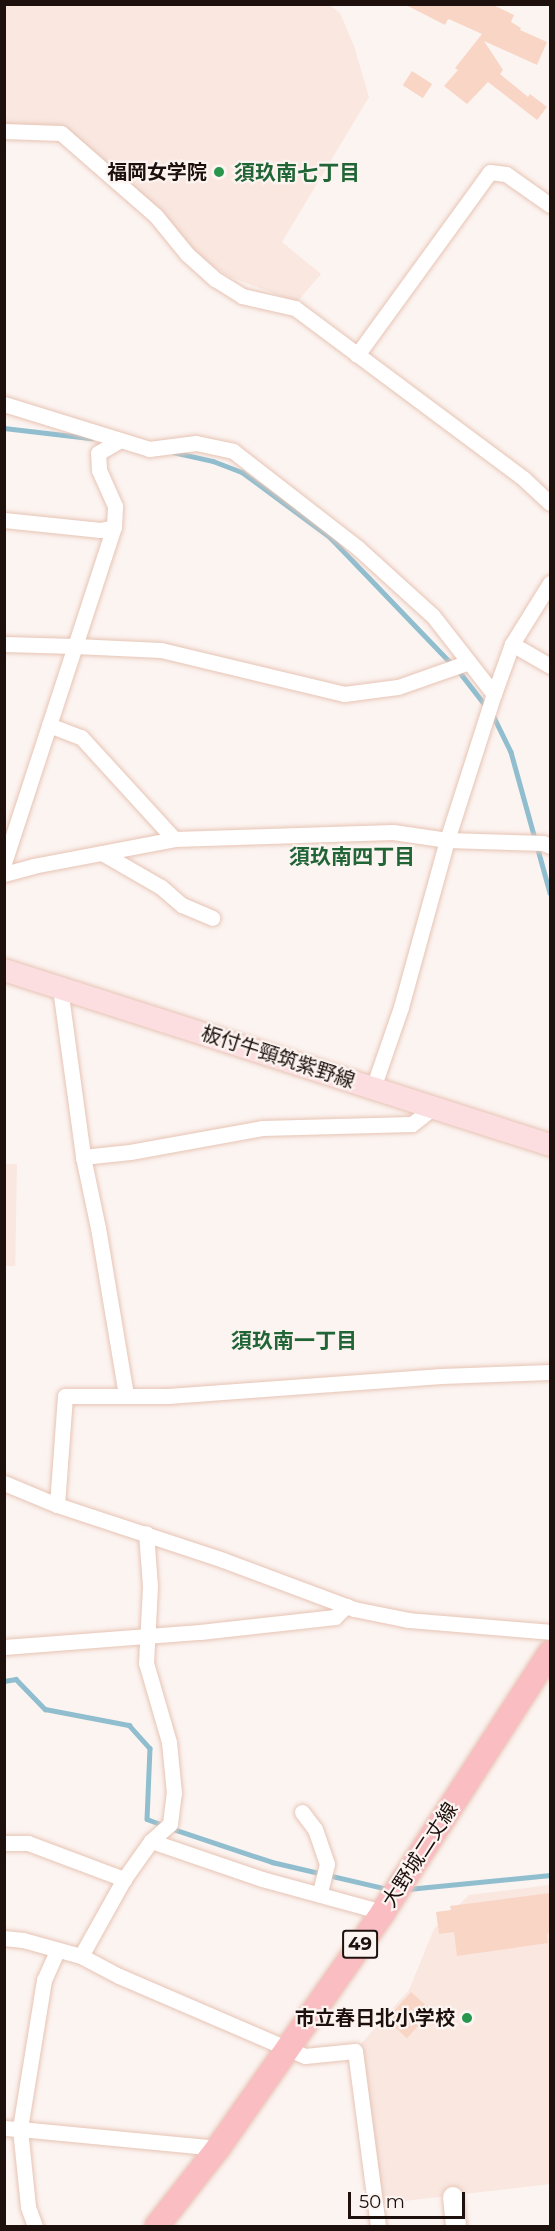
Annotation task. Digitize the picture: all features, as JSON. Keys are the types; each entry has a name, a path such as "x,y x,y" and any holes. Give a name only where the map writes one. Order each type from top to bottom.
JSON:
{"main road":[{"name":"板付牛頸筑紫野線","path":"4,970 435,1106 550,1145"},
{"name":"大野城二丈線","path":"157,2226 218,2148 383,1912 550,1653"}],"street":[{"path":"4,131 61,133 156,216 187,254 215,279 242,296 295,308 524,479 550,503"},
{"path":"357,355 490,172 506,174 550,205"},
{"path":"4,404 66,421 119,441 149,449 196,443 233,451 358,548 433,616 494,694"},
{"path":"4,863 114,527 115,506 99,470 98,453 119,441"},
{"path":"4,520 100,530 114,527"},
{"path":"373,1088 401,1007 447,840 494,694 512,644 550,583"},
{"path":"4,644 161,650 344,694 398,687 469,662"},
{"path":"512,644 550,666"},
{"path":"49,725 81,737 174,839"},
{"path":"4,874 33,866 174,839 393,832 447,840 543,843 550,846"},
{"path":"102,853 161,887 182,905 212,918"},
{"path":"60,988 83,1157 98,1228 126,1395"},
{"path":"83,1157 130,1152 262,1128 412,1124 435,1106"},
{"path":"57,1505 65,1396 168,1396 441,1376 550,1372"},
{"path":"4,1483 57,1505 146,1533 346,1606 408,1620 550,1632"},
{"path":"81,1956 124,1879 151,1840 170,1824 174,1793 169,1742 146,1664 150,1586 146,1533"},
{"path":"4,1647 335,1617 346,1606"},
{"path":"302,1812 315,1829 327,1864 320,1893"},
{"path":"151,1840 262,1879 383,1912"},
{"path":"4,1843 28,1843 124,1879"},
{"path":"4,1938 23,1940 81,1956 119,1976 305,2056 355,2051 378,2226"},
{"path":"35,2226 28,2207 20,2129 44,1980 57,1951"},
{"path":"4,2128 218,2148"},
{"path":"453,2198 456,2226"}],"shaded area":[{"name":"福岡女学院","path":"328,4 340,13 354,46 369,97 282,242 321,274 297,302 230,277 193,253 166,216 62,128 5,126 4,5"},
{"path":"5,1164 17,1164 15,1266 4,1266"},
{"name":"市立春日北小学校","path":"550,1885 550,2184 378,2204 359,2046 409,1990 434,1929 469,1895"}],"building":[{"path":"404,4 491,4 514,15 511,22 521,28 520,30 547,42 537,65 484,41 503,70 500,74 528,97 530,94 547,107 537,120 488,82 467,104 444,86 458,70 455,68 482,34 448,19 445,25"},
{"path":"412,71 432,84 423,98 403,85"},
{"path":"550,1893 548,1943 457,1956 454,1932 439,1934 436,1912 451,1910 450,1906"},
{"path":"411,1992 432,2011 407,2038 386,2019"}],"waterway":[{"path":"4,428 91,438"},
{"path":"173,452 213,461 242,472 330,537 452,664"},
{"path":"458,670 486,706"},
{"path":"492,713 511,752 550,893"},
{"path":"4,1681 16,1679 45,1709 129,1725 150,1748 147,1819 163,1825"},
{"path":"170,1828 272,1862 388,1889"},
{"path":"408,1889 550,1875"}],"place":[{"name":"福岡女学院","path":"219,172"},
{"name":"市立春日北小学校","path":"467,2018"}],"district":[{"name":"須玖南七丁目","path":"297,173"},
{"name":"須玖南四丁目","path":"352,857"},
{"name":"須玖南一丁目","path":"294,1341"}]}
